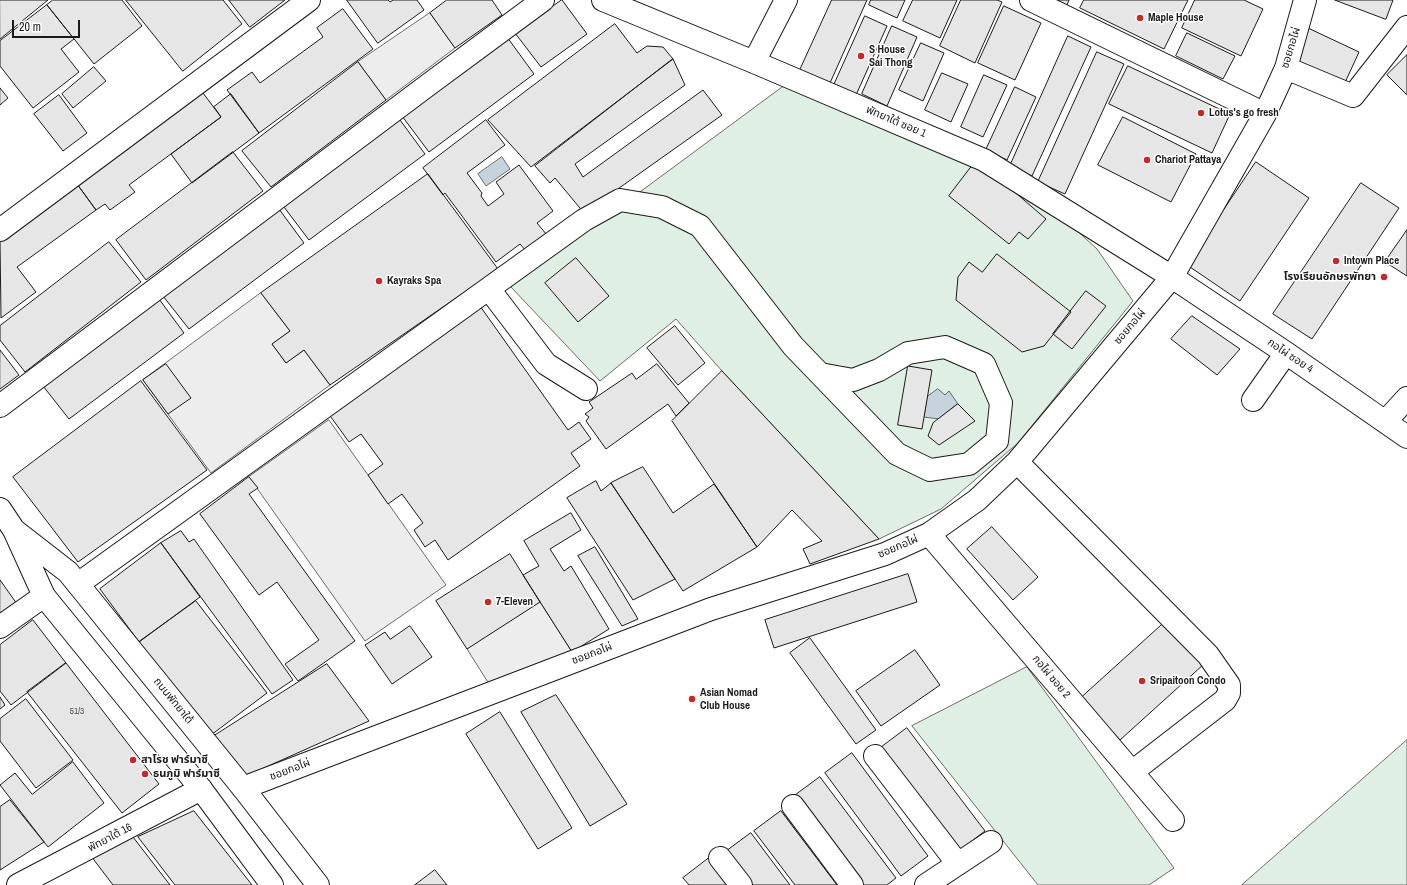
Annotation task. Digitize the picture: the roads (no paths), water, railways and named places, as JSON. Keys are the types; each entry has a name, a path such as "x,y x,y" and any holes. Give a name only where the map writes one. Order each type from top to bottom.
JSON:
{"street":[{"path":"0,230 309,0"},
{"path":"0,406 428,84 543,0"},
{"name":"พัทยาใต้ ซอย 1","path":"603,0 754,62 984,160 1172,277"},
{"path":"754,62 786,0"},
{"path":"1031,0 1265,114"},
{"name":"ซอยกอไผ่","path":"243,788 711,610 885,554 929,534 978,500 1017,462 1172,277 1265,114 1286,68 1305,0"},
{"path":"1286,68 1352,96 1407,27"},
{"path":"78,584 584,220 620,200 662,207 700,226 793,346 897,454 930,470 969,464 996,441 1001,403 984,364 945,347 908,353 879,370 853,380 820,374"},
{"name":"กอไผ่ ซอย 4","path":"1172,277 1286,352 1407,437"},
{"path":"489,289 546,364 586,389"},
{"path":"1252,400 1286,352"},
{"path":"1385,422 1407,398"},
{"path":"1017,462 1208,655 1229,685 1229,693 1225,700 1132,772"},
{"name":"ถนนพัทยาใต้","path":"0,509 14,530 44,596 201,790 272,885"},
{"name":"ถนนพัทยาใต้","path":"14,530 68,572 243,788 318,885"},
{"name":"กอไผ่ ซอย 2","path":"929,534 1173,820"},
{"path":"0,626 44,596"},
{"path":"875,756 958,864"},
{"name":"พัทยาใต้ 16","path":"18,885 201,790"},
{"path":"793,806 852,885"},
{"path":"926,885 991,842"},
{"path":"720,858 741,885"}],"place":[{"name":"Maple House","path":"1140,18"},
{"name":"S House Sai Thong","path":"861,56"},
{"name":"Lotus's go fresh","path":"1201,113"},
{"name":"Chariot Pattaya","path":"1147,160"},
{"name":"Intown Place","path":"1336,261"},
{"name":"โรงเรียนอักษรพัทยา","path":"1384,277"},
{"name":"Kayraks Spa","path":"379,281"},
{"name":"7-Eleven","path":"488,602"},
{"name":"Sripaitoon Condo","path":"1142,681"},
{"name":"Asian Nomad Club House","path":"692,699"},
{"name":"สาโรช ฟาร์มาซี","path":"133,760"},
{"name":"ธนภูมิ ฟาร์มาซี","path":"145,774"}]}
